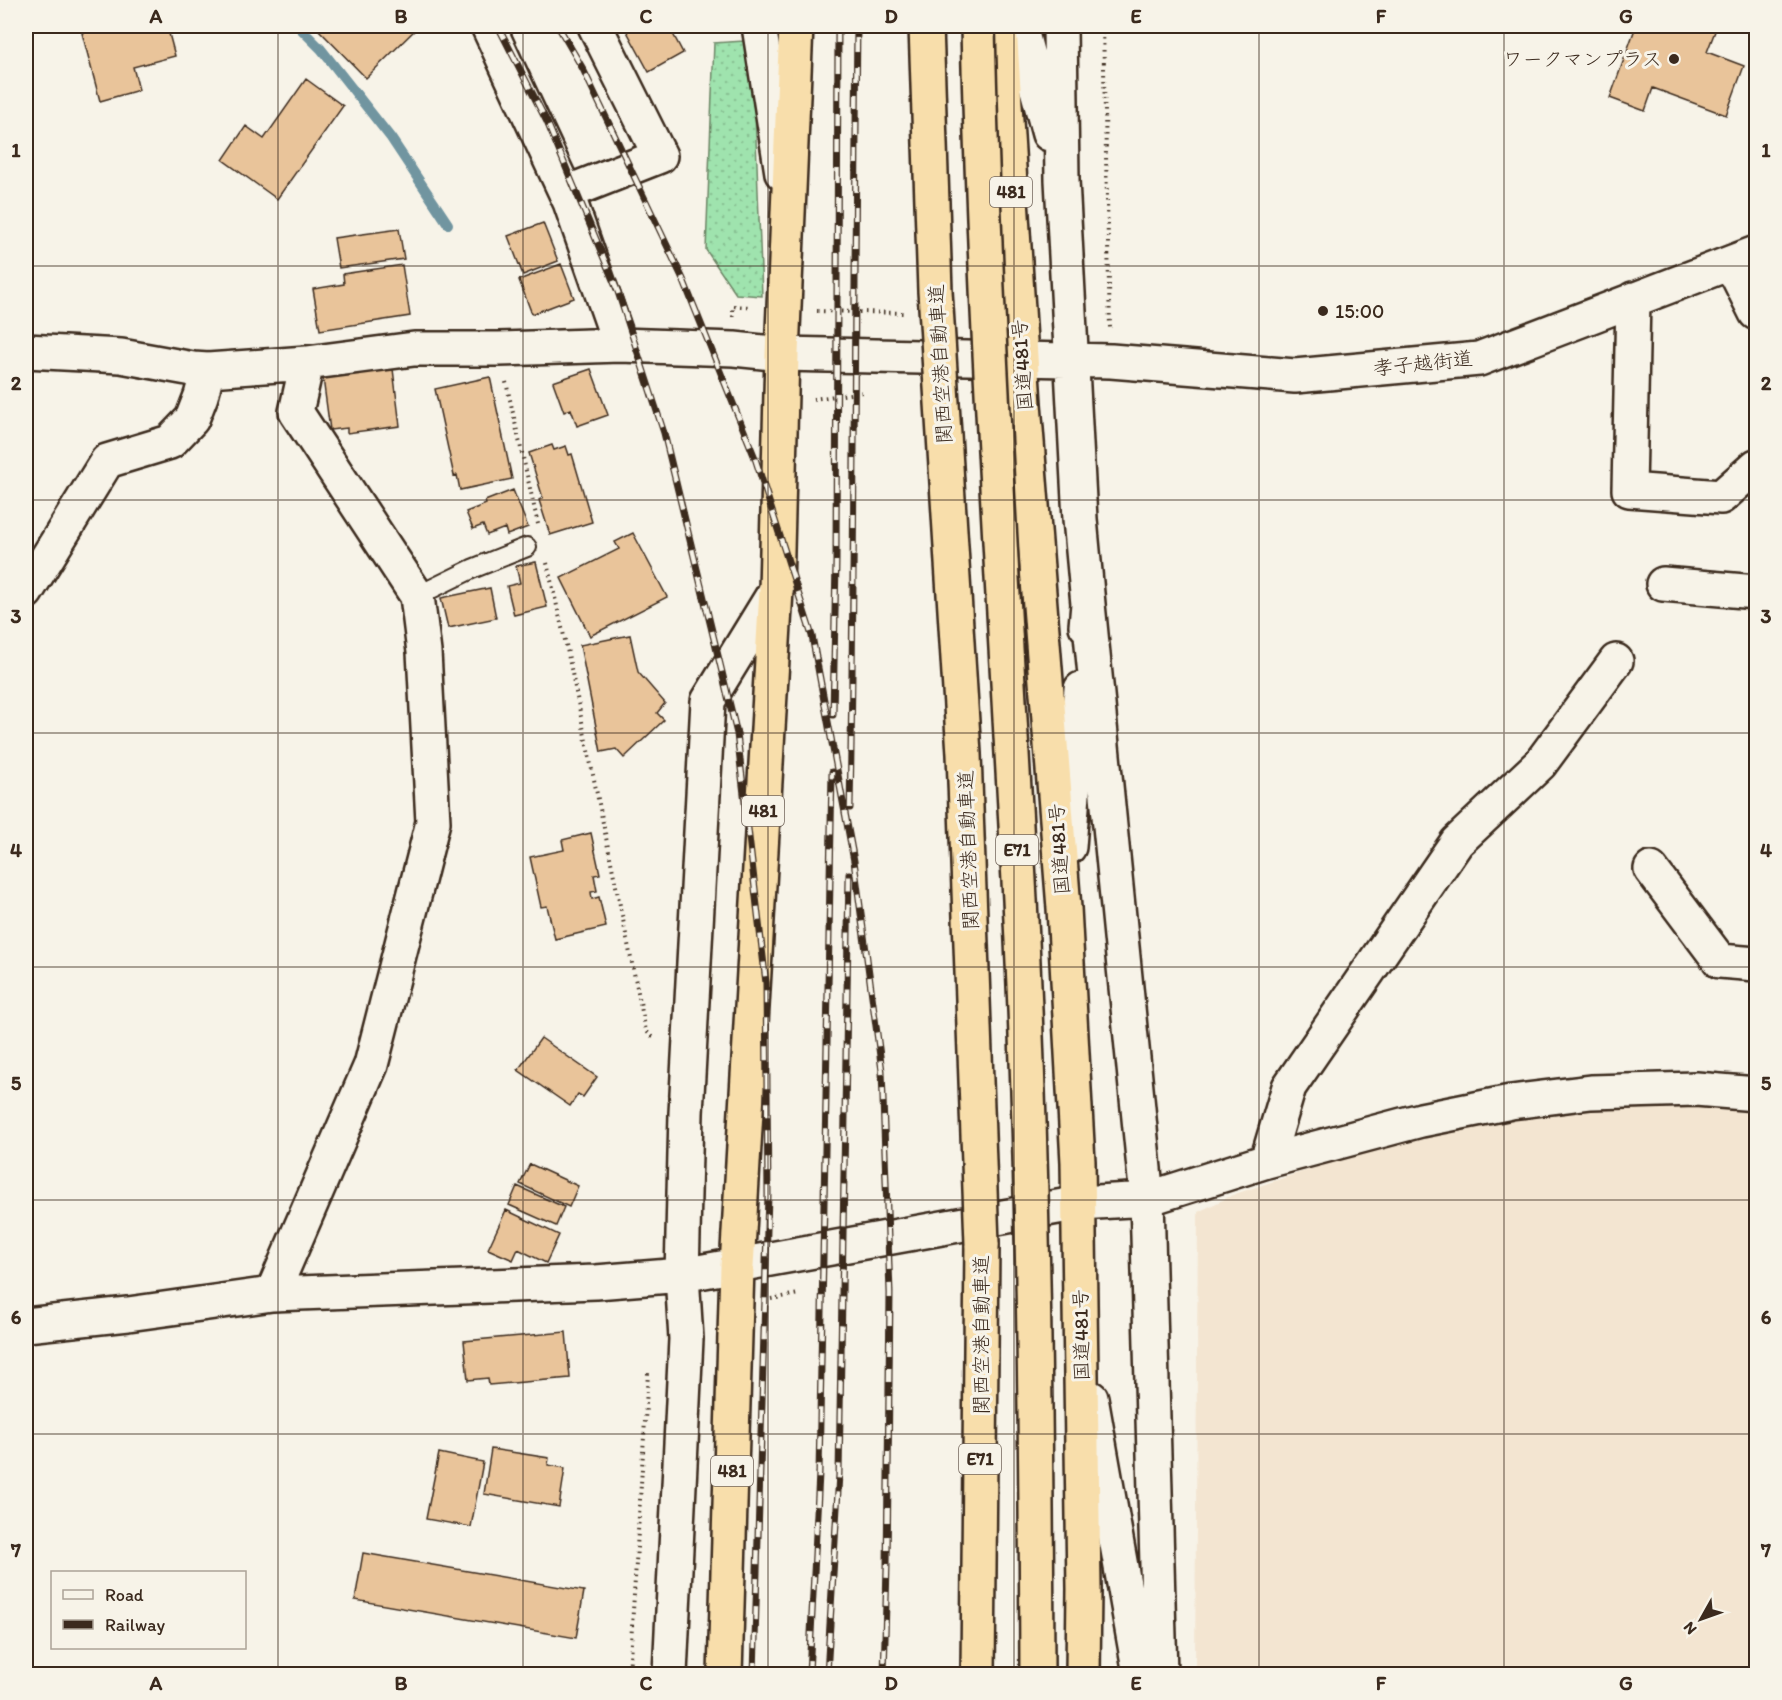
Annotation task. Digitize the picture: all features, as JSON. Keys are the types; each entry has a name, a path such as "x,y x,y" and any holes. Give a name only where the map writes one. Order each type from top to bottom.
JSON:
{"highway":[{"name":"481","path":"725,1674 737,1267 776,590 782,354 796,26"},
{"name":"関西空港自動車道","path":"926,26 936,303 964,754 981,1197 978,1674"},
{"name":"E71","path":"978,26 982,192 1001,584 1018,865 1032,1236 1037,1674"},
{"name":"国道481号","path":"1000,26 1021,358 1064,908 1080,1203 1083,1674"}],"street":[{"path":"488,26 566,194 620,345"},
{"path":"566,194 660,156 595,26"},
{"path":"611,26 682,169"},
{"path":"759,26 789,210"},
{"path":"1020,26 1062,180"},
{"path":"1059,26 1062,180 1080,519 1147,1199 1160,1674"},
{"path":"1744,258 1756,313"},
{"name":"孝子越街道","path":"26,351 121,356 207,370 308,363 414,349 620,345 734,349 782,354 1111,361 1295,376 1479,359 1744,258"},
{"path":"1633,299 1629,490 1721,497 1756,466"},
{"path":"272,1294 371,1065 433,822 424,652 417,596 296,412 308,363"},
{"path":"26,592 107,461 170,442 192,419 201,396 207,370"},
{"path":"1663,584 1756,592"},
{"path":"670,1673 686,1339 682,1275 686,1113 708,701 776,590"},
{"path":"1064,908 1088,604"},
{"path":"1267,1161 1289,1087 1457,842 1540,764 1616,661"},
{"path":"1651,868 1720,961 1756,964"},
{"path":"26,1325 128,1314 272,1294 596,1282 682,1275 737,1267 1080,1203 1147,1199 1267,1161 1421,1120 1511,1102 1592,1092 1696,1089 1756,1094"},
{"path":"1081,1346 1140,1674"}],"lane":[{"path":"417,596 472,569 527,547"}],"path":[{"path":"1103,26 1110,336"},
{"path":"734,322 733,306 784,310 903,313"},
{"path":"499,349 540,532"},
{"path":"807,400 872,390"},
{"path":"545,554 567,649 646,1031 663,1046"},
{"path":"771,1299 799,1294"},
{"path":"629,1674 648,1362"}],"shaded area":[{"path":"1673,1104 1756,1110 1756,1674 1195,1674 1198,1212 1235,1194 1401,1139 1531,1113 1580,1107"}],"green space":[{"path":"744,41 755,113 762,296 736,294 706,250 714,43"}],"building":[{"path":"111,26 167,26 175,56 133,67 139,90 100,101 82,33"},
{"path":"315,26 419,26 366,78"},
{"path":"624,26 674,26 676,29 672,32 683,53 649,72"},
{"path":"1636,26 1717,26 1707,52 1744,66 1726,115 1653,88 1645,111 1610,98"},
{"path":"306,79 343,106 277,199 223,160 246,126 264,139"},
{"path":"543,223 558,261 523,275 508,236"},
{"path":"399,229 404,259 339,268 334,238"},
{"path":"561,264 574,298 532,314 519,280"},
{"path":"402,265 410,316 320,330 313,289 344,284 343,274"},
{"path":"393,369 400,426 347,433 347,428 330,430 323,378"},
{"path":"591,369 608,415 577,426 571,409 564,412 553,382"},
{"path":"490,377 512,479 460,490 457,475 454,476 435,389"},
{"path":"552,445 554,450 566,446 569,455 572,454 592,522 550,535 539,500 543,498 529,453"},
{"path":"513,490 528,527 507,535 505,528 487,535 483,525 473,529 466,512 486,504 485,501"},
{"path":"633,533 667,597 590,636 561,578 619,549 615,542"},
{"path":"536,562 547,607 514,615 507,586 520,583 516,566"},
{"path":"490,588 496,618 448,628 441,598"},
{"path":"630,635 638,672 665,703 657,713 664,720 624,758 616,749 601,752 580,645"},
{"path":"591,833 600,874 594,875 597,891 591,892 592,899 599,897 606,927 555,939 547,906 541,907 530,857 564,850 562,840"},
{"path":"541,1038 597,1077 583,1097 578,1094 570,1106 518,1070"},
{"path":"530,1164 578,1186 569,1207 520,1184"},
{"path":"517,1186 564,1207 556,1226 509,1205"},
{"path":"506,1210 559,1235 546,1263 518,1249 513,1260 488,1249"},
{"path":"566,1332 570,1378 489,1385 488,1378 468,1380 464,1341"},
{"path":"491,1449 549,1458 548,1465 565,1468 559,1507 484,1494"},
{"path":"439,1453 483,1462 471,1527 426,1519"},
{"path":"363,1553 584,1591 576,1638 355,1600"}],"waterway":[{"path":"298,26 321,49 391,138 448,224"}],"railway":[{"path":"498,26 547,122 618,292 664,433 737,734 766,983 768,1195 754,1674"},
{"path":"558,26 583,69 683,279 755,458 812,636 854,861 882,1071 890,1293 884,1674"},
{"path":"833,715 836,562 838,26"},
{"path":"850,808 857,26"},
{"path":"809,1674 819,1473 832,772"},
{"path":"827,1674 839,1474 849,874"}],"place":[{"name":"ワークマンプラス","path":"1674,59"},
{"name":"15:00","path":"1323,311"}]}
